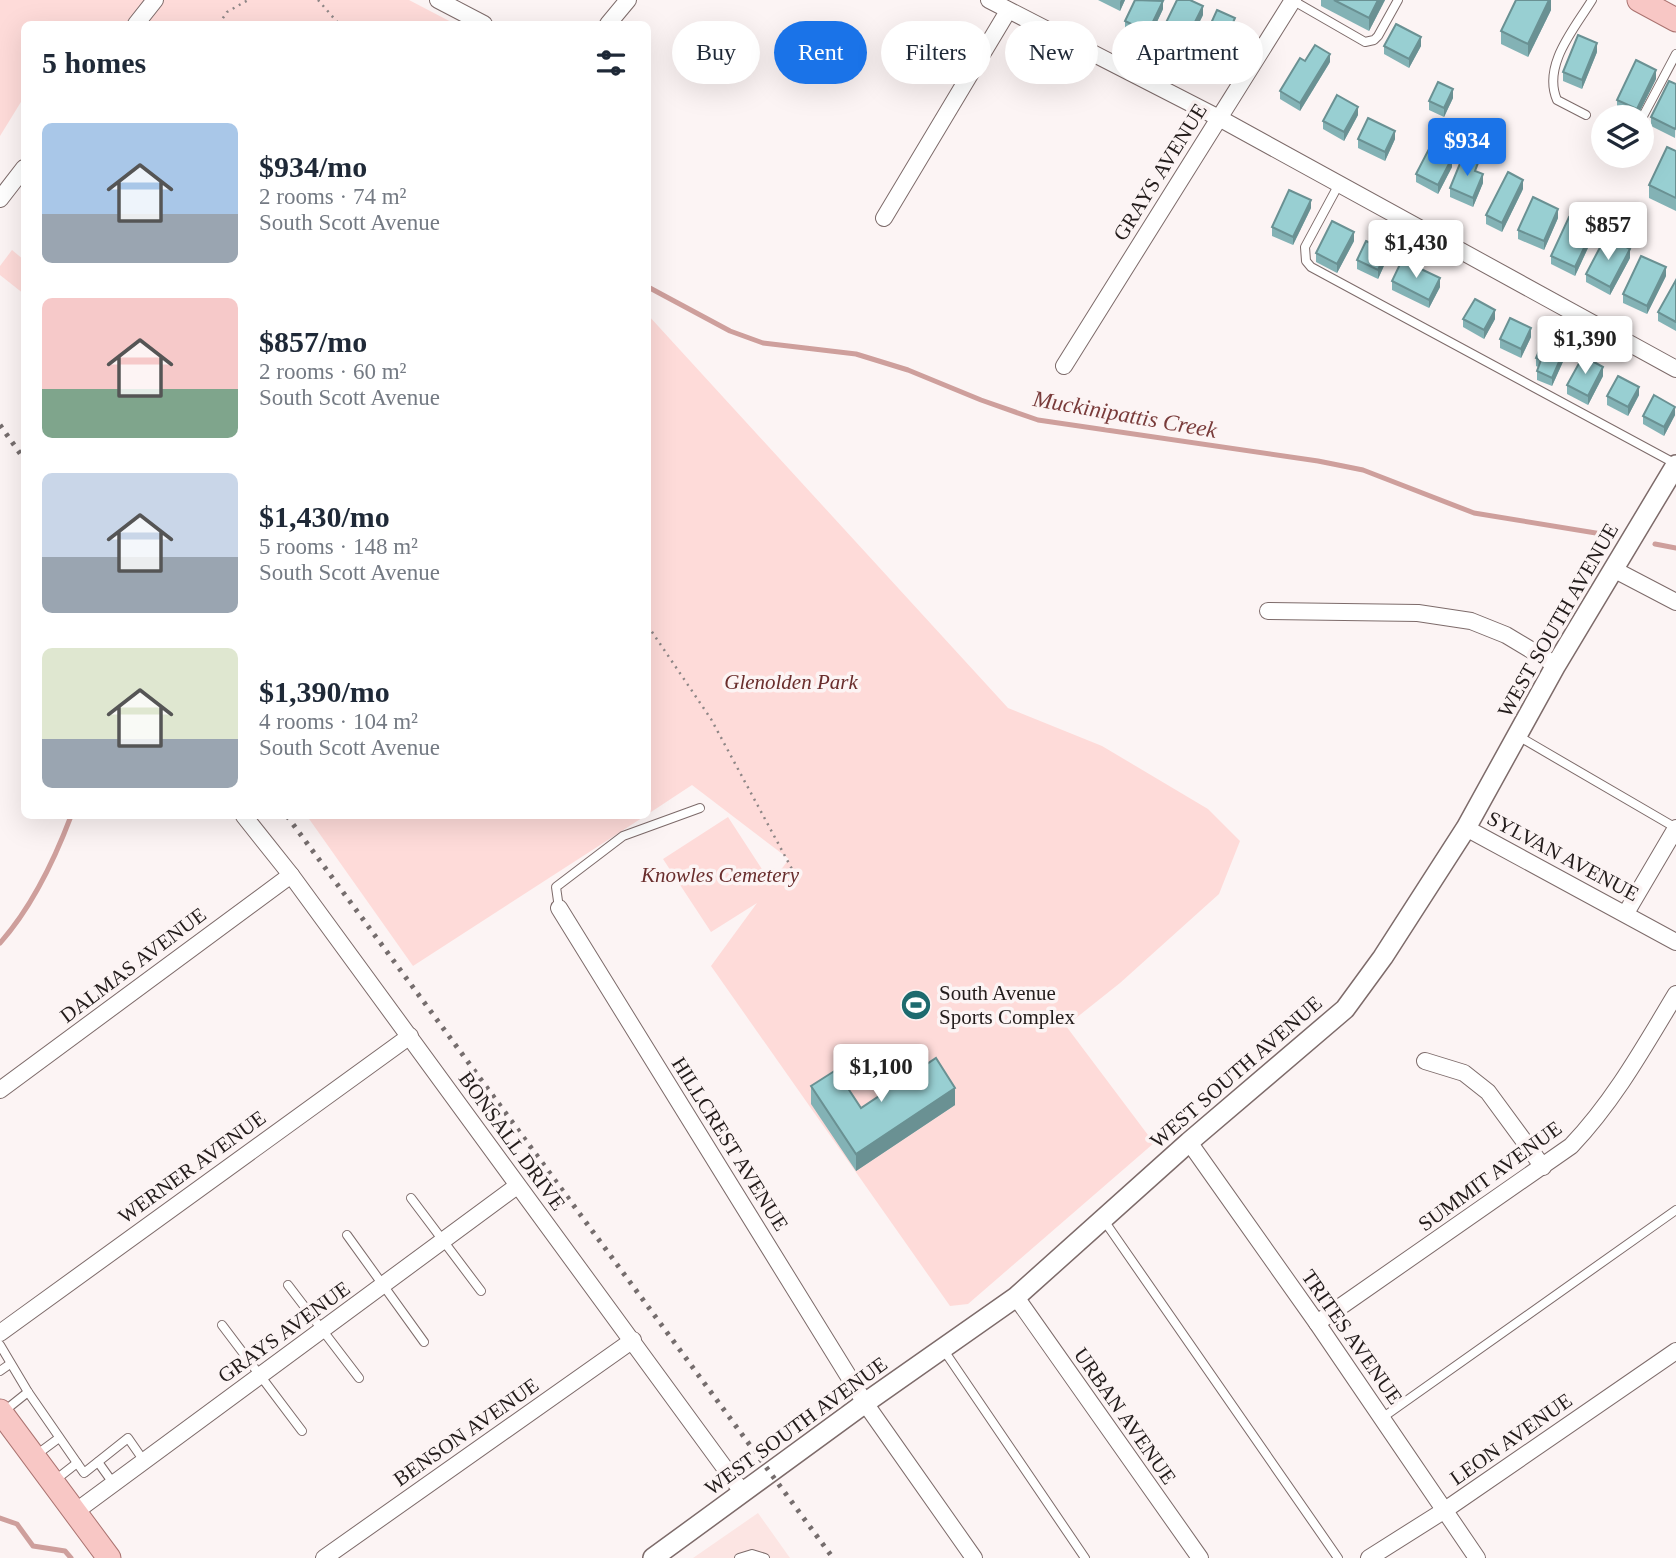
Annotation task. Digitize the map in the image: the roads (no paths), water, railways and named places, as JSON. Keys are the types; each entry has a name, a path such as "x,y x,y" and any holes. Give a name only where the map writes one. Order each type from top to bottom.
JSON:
{"main road":[{"path":"1639,0 1676,20"},
{"path":"1,1412 109,1558"}],"street":[{"path":"138,21 155,0"},
{"path":"438,0 478,21"},
{"path":"610,21 628,0"},
{"path":"989,0 1219,118 1676,369"},
{"name":"GRAYS AVENUE","path":"1064,366 1292,0"},
{"path":"884,218 1009,11"},
{"path":"0,199 21,171"},
{"name":"WEST SOUTH AVENUE","path":"653,1558 1016,1297 1189,1142 1345,1009 1383,957 1466,828 1556,665 1676,465"},
{"path":"1614,569 1676,602"},
{"path":"1268,611 1418,613 1471,621 1506,635 1556,665"},
{"name":"BONSALL DRIVE","path":"246,819 291,874 743,1493"},
{"name":"SYLVAN AVENUE","path":"1466,828 1676,942"},
{"path":"1626,914 1676,828"},
{"name":"DALMAS AVENUE","path":"0,1090 291,874"},
{"name":"HILLCREST AVENUE","path":"559,908 865,1403 974,1558"},
{"name":"SUMMIT AVENUE","path":"1317,1322 1572,1146 1615,1094 1676,994"},
{"name":"WERNER AVENUE","path":"0,1333 410,1036"},
{"path":"1425,1061 1464,1073 1488,1092 1543,1167"},
{"name":"TRITES AVENUE","path":"1189,1142 1317,1322 1477,1558"},
{"name":"GRAYS AVENUE","path":"75,1512 517,1186"},
{"name":"URBAN AVENUE","path":"1016,1297 1200,1558"},
{"name":"BENSON AVENUE","path":"324,1558 633,1339"},
{"name":"LEON AVENUE","path":"1369,1558 1445,1510 1676,1350"}],"lane":[{"path":"1292,0 1365,42 1378,36 1398,0"},
{"path":"1586,115 1557,100 1554,78 1558,55 1592,0"},
{"path":"1649,105 1676,54"},
{"path":"1339,184 1306,247 1306,261 1311,267 1676,465"},
{"path":"1517,735 1676,828"},
{"path":"559,908 556,887 623,836 700,808"},
{"path":"411,1198 481,1291"},
{"path":"1382,1418 1676,1210"},
{"path":"1103,1219 1338,1558"},
{"path":"347,1235 424,1342"},
{"path":"288,1285 359,1378"},
{"path":"222,1325 303,1431"},
{"path":"0,1345 28,1392 84,1473 128,1438 144,1461"},
{"path":"943,1349 1085,1558"},
{"path":"0,1371 10,1364"},
{"path":"1,1412 28,1392"},
{"path":"34,1457 59,1438"},
{"path":"98,1462 113,1483"},
{"path":"53,1482 77,1463"},
{"path":"739,1558 752,1554 765,1558"}],"waterway":[{"name":"Muckinipattis Creek","path":"651,289 730,331 763,343 856,354 908,370 1038,420 1363,470 1474,513 1608,535"},
{"name":"Muckinipattis Creek","path":"1655,544 1676,548"},
{"name":"Muckinipattis Creek","path":"0,943 41,883 70,819"},
{"path":"0,1518 17,1524 33,1546 65,1551 71,1558"}],"railway":[{"path":"0,425 21,455"},
{"path":"289,819 833,1558"}],"place":[{"name":"South Avenue Sports Complex","path":"916,1005"}],"park label":[{"name":"Glenolden Park","path":"791,682"},
{"name":"Knowles Cemetery","path":"720,875"}]}
